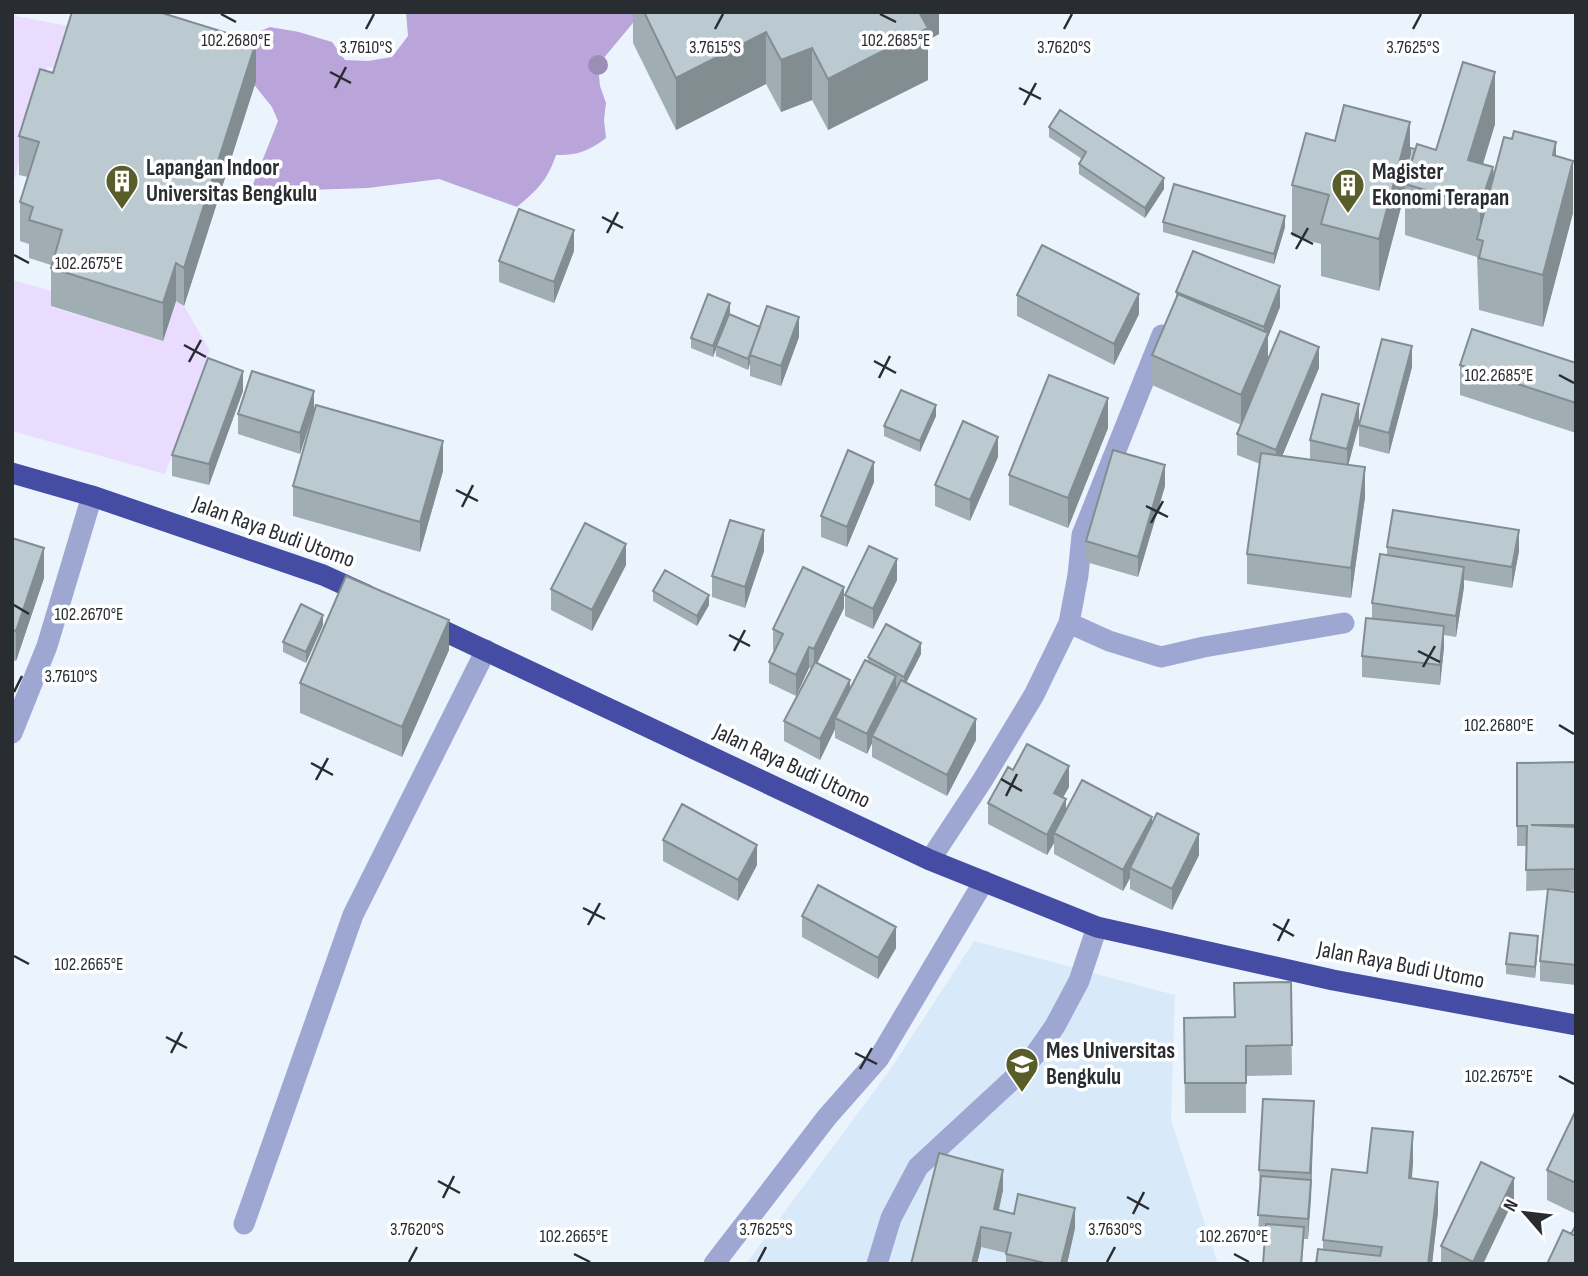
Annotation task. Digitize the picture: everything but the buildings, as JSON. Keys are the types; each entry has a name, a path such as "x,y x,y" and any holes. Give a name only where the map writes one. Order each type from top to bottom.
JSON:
{"highway":[{"name":"Jalan Raya Budi Utomo","path":"12,473 92,496 323,575 386,604"},
{"name":"Jalan Raya Budi Utomo","path":"411,615 930,860 1097,926 1333,981 1576,1025"}],"street":[{"path":"930,860 1034,695 1069,623 1082,535 1171,312"},
{"path":"12,733 47,646 92,496"},
{"path":"1069,623 1109,641 1161,657 1344,623"},
{"path":"244,1224 353,915 486,650"},
{"path":"714,1264 827,1117 879,1058 984,881"},
{"path":"877,1264 891,1218 918,1167 1012,1080 1034,1056 1055,1026 1079,981 1097,926"}],"shaded area":[{"path":"12,12 16,16 99,32 67,70 47,67 12,187"},
{"path":"406,12 642,12 598,65 600,86 606,103 606,138 583,151 556,155 541,184 517,207 439,179 368,188 250,192 278,121 272,107 233,58 239,40 270,27 332,42 345,60 368,61 392,57 408,36"},
{"path":"12,280 55,292 51,307 163,341 176,301 184,306 210,351 165,474 12,431"},
{"name":"Mes Universitas Bengkulu","path":"974,941 1175,995 1171,1120 1218,1264 746,1264 892,1067"}],"place":[{"name":"Lapangan Indoor Universitas Bengkulu","path":"122,211"},
{"name":"Magister Ekonomi Terapan","path":"1348,215"},
{"name":"Mes Universitas Bengkulu","path":"1022,1094"}]}
